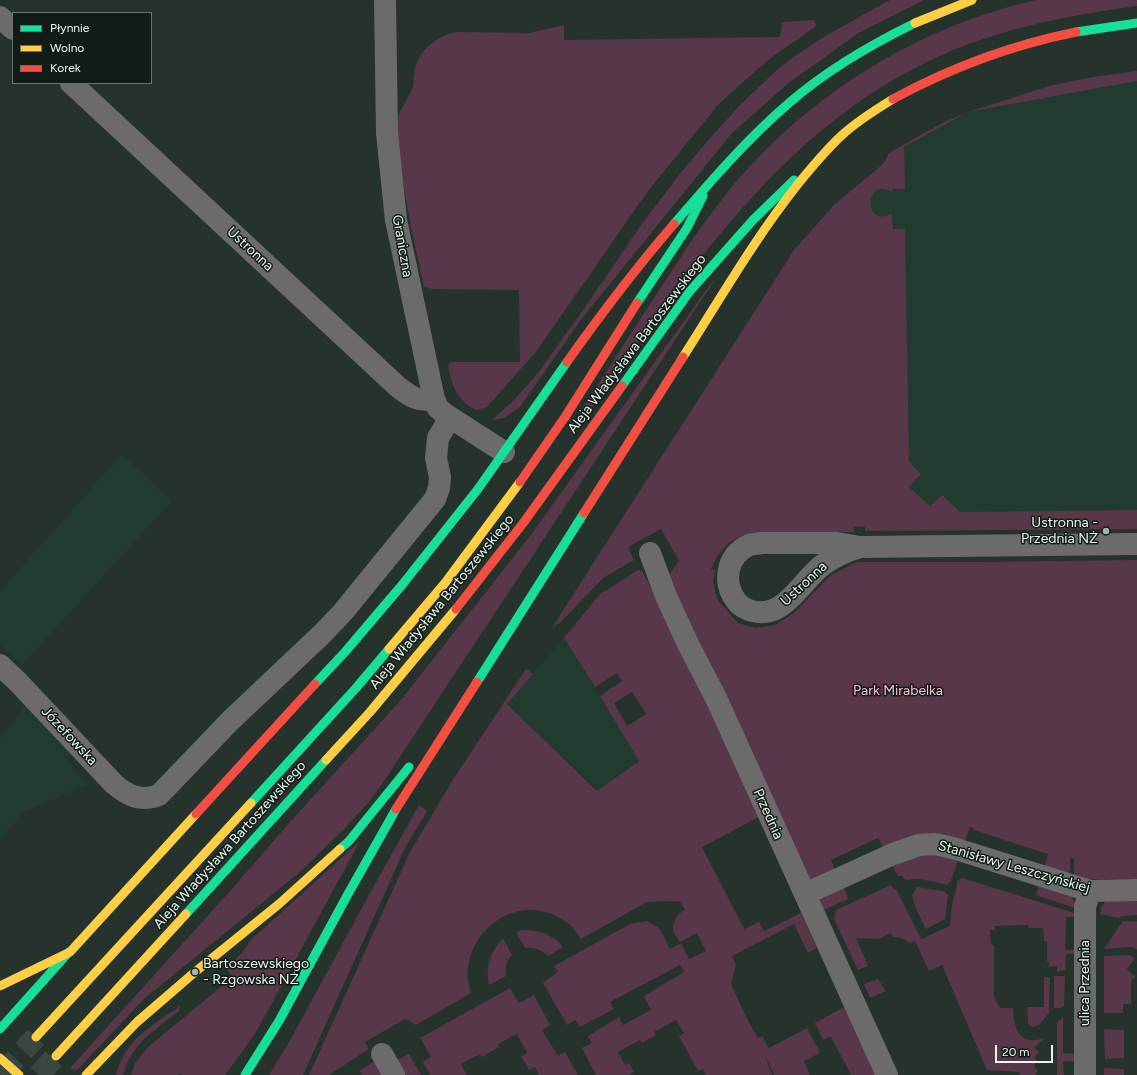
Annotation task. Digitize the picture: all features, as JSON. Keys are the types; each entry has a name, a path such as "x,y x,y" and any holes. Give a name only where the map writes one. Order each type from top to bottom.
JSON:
{"main road":[{"name":"Aleja Władysława Bartoszewskiego","path":"0,1029 345,652 478,489 586,334 646,257 709,183 756,133 790,102 855,55 893,34 931,16 972,0"},
{"name":"Aleja Władysława Bartoszewskiego","path":"56,1056 370,712 411,665 525,521 690,291 751,221 848,129 893,99 921,84 963,65 1000,51 1040,39 1073,32 1137,23"},
{"name":"Aleja Władysława Bartoszewskiego","path":"470,691 770,221 789,194 828,149"},
{"name":"Aleja Władysława Bartoszewskiego","path":"36,1037 356,688 445,583 501,509 561,423 626,320 687,228 709,183"},
{"path":"422,751 470,691"},
{"path":"245,1075 279,1021 395,811 470,691"},
{"path":"86,1075 155,1006 279,904 349,841 412,763"},
{"path":"0,986 70,952"},
{"path":"112,1060 127,1033"},
{"path":"0,1058 19,1075"}],"street":[{"name":"Graniczna","path":"385,0 387,133 396,220 434,399 438,408 450,418 504,452"},
{"path":"0,17 12,28"},
{"name":"Ustronna","path":"72,84 398,387 415,399 426,401 434,399"},
{"name":"Józefowska","path":"0,665 18,682 114,784 129,795 143,799 154,797 164,791 230,721 322,634 343,612 435,499 439,488 440,477 436,458 438,438 450,418"},
{"name":"Ustronna","path":"860,547 842,553 824,564 785,604 771,612 759,613 748,610 738,603 731,593 727,580 729,565 738,553 749,545 761,543 837,543 860,547 1137,544"},
{"name":"Przednia","path":"650,553 666,596 688,644 716,698 887,1075"},
{"name":"Stanisławy Leszczyńskiej","path":"805,894 893,854 919,845 935,844 1090,891 1137,890"},
{"name":"ulica Przednia","path":"1085,1075 1085,907 1090,891"},
{"path":"382,1054 394,1075"}],"shaded area":[{"path":"1137,81 1137,521 903,524 855,218 904,147 968,112"},
{"path":"122,454 172,501 22,665 0,645 0,591"},
{"path":"564,638 639,760 598,791 507,704"},
{"path":"28,702 68,743 68,763 89,784 23,812 0,840 0,738"}],"green space":[{"path":"890,0 924,0 860,32 790,82 732,133 580,321 520,407 504,418 492,420 514,400 538,373 641,225 682,171 742,103 778,69 801,52 827,35"},
{"path":"1036,0 1137,0 1137,6 1052,20 969,44 904,74 846,111 793,156 745,205 700,259 658,315 577,429 571,426 691,241 741,176 779,137 811,109 845,84 880,62 917,42 956,25 995,11"},
{"path":"814,20 816,26 771,58 718,105 648,191 535,353 487,407 476,410 464,402 453,385 448,364 452,362 520,362 519,290 433,289 424,287 406,202 397,141 397,122 413,86 416,66 423,52 428,46 441,37 456,32 529,33 564,25 564,40 780,37 782,22"},
{"path":"1137,71 1137,81 968,112 1049,86 1093,77"},
{"name":"Park Mirabelka","path":"968,112 904,147 905,189 892,189 892,192 883,189 876,191 872,196 871,202 872,209 876,214 882,216 892,214 893,229 905,229 909,462 921,474 909,487 930,506 942,495 960,512 1137,510 1137,529 865,531 865,527 854,527 854,532 759,532 735,539 724,548 711,569 715,570 713,581 717,599 738,623 756,628 775,625 794,613 831,575 857,562 1137,560 1137,879 1074,878 1074,859 1070,858 1070,871 1068,875 1044,868 1048,854 974,830 974,828 970,827 964,843 885,850 878,838 831,860 836,873 819,880 808,879 671,590 670,573 679,561 661,529 628,547 634,560 603,578 560,623 553,626 794,250 835,204 883,164 889,153 942,123"},
{"path":"714,281 368,803 300,872 144,999 78,1069 74,1070 70,1068 400,701 533,532"},
{"path":"638,570 642,571 698,676 759,817 702,847 744,929 759,922 764,931 801,913 817,948 808,953 794,924 732,956 736,964 731,984 748,1021 758,1038 762,1036 769,1048 807,1028 820,1053 804,1061 810,1075 774,1075 764,1053 772,1075 706,1075 703,1069 698,1071 679,1036 684,1033 676,1020 654,1032 656,1035 642,1043 640,1040 618,1052 625,1065 629,1063 634,1072 629,1075 596,1075 582,1048 592,1043 588,1036 619,1017 623,1025 651,1010 644,996 684,972 680,965 610,1002 614,1009 580,1027 575,1020 567,1025 543,983 558,972 554,966 630,924 647,921 660,929 670,949 681,943 689,959 706,951 697,933 680,942 674,934 673,927 675,921 685,909 679,901 647,902 581,939 568,923 551,914 533,910 516,912 500,918 487,929 477,942 470,958 468,975 471,993 416,1025 405,1019 365,1042 369,1049 329,1075 309,1075 410,852 454,778 526,669 533,674 507,704 597,791 639,761 600,696 622,681 617,673 595,687 564,638 599,595","holes":["632,692 646,714 627,726 614,703"]},
{"path":"419,805 427,811 405,848 303,1075 269,1075 288,1044"},
{"path":"360,841 259,1027 225,1075 182,1075 180,1073 178,1075 131,1075 135,1063 148,1047 233,977 226,969 240,955 253,938"},
{"path":"924,851 959,857 950,883 947,885 921,879 906,880 902,876 898,876 891,864"},
{"path":"962,878 1078,914 1078,917 1066,917 1065,950 1079,950 1079,954 1066,954 1065,970 1057,972 1057,966 1049,967 1049,961 1047,961 1047,941 1044,941 1043,928 1029,928 1028,925 995,926 995,930 990,930 991,944 994,945 994,997 1000,1008 1013,1008 1016,1028 1021,1036 1025,1039 1032,1040 1043,1039 1034,1048 1039,1052 1034,1058 1038,1061 1034,1066 1038,1071 1035,1075 1020,1075 1019,1072 987,1070 942,965 929,971 915,941 910,943 902,938 893,937 891,933 879,939 856,938 868,966 858,970 834,919 836,910 891,885 897,891 921,939 950,926 952,905 958,880"},
{"path":"1040,881 1070,894 1078,909 1036,895"},
{"path":"843,885 848,899 822,911 816,897"},
{"path":"917,887 944,891 948,895 945,919 926,929 915,907 912,895"},
{"path":"1137,896 1137,915 1122,916 1118,918 1100,914 1101,908 1106,900"},
{"path":"1123,921 1137,921 1137,950 1133,947 1104,949"},
{"path":"523,930 535,931 550,936 563,947 548,956 537,949 525,948 516,932"},
{"path":"503,938 512,955 506,964 506,976 489,985 488,966 492,954"},
{"path":"1130,955 1135,959 1127,969 1135,977 1131,981 1131,1004 1123,1004 1123,1013 1104,1013 1104,956"},
{"path":"1054,976 1065,976 1064,1006 1061,1008 1054,1008"},
{"path":"1044,977 1050,977 1049,1013 1039,1025 1032,1027 1028,1024 1027,1007 1044,1007"},
{"path":"878,979 886,991 870,998 864,984"},
{"path":"510,988 519,1003 534,995 550,1025 542,1030 558,1056 565,1052 578,1075 539,1075 535,1067 529,1070 521,1056 527,1053 517,1034 498,1044 499,1047 482,1057 480,1054 461,1064 467,1075 430,1075 423,1062 431,1057 420,1038"},
{"path":"848,1005 879,1075 851,1075 831,1037 823,1040 815,1023"},
{"path":"180,1006 179,1011 153,1031 138,1046 127,1064 123,1075 116,1075 126,1052 141,1034"},
{"path":"1063,1017 1063,1053 1078,1054 1078,1061 1063,1062 1064,1075 1057,1075 1057,1023"},
{"path":"1104,1029 1124,1030 1124,1058 1105,1059"},
{"path":"409,1054 421,1075 403,1075 395,1061"},
{"path":"376,1060 384,1075 362,1075 359,1071"},
{"path":"1104,1068 1124,1069 1124,1075 1104,1075"}],"tunnel":[{"path":"1,1075 36,1037"},
{"path":"39,1075 56,1056"}],"traffic: fast":[{"path":"674,224 744,146 773,117 803,91 849,59 915,23"},
{"path":"1076,32 1137,23"},
{"path":"622,386 690,291 753,220 794,180"},
{"path":"637,303 687,228 703,196"},
{"path":"315,684 345,652 402,585 478,489 567,362"},
{"path":"477,682 584,513"},
{"path":"251,803 356,688 389,649"},
{"path":"186,914 326,760"},
{"path":"340,849 349,841 409,767"},
{"path":"245,1075 279,1021 396,809"},
{"path":"0,1029 69,952"}],"traffic: slow":[{"path":"915,23 972,0"},
{"path":"683,357 752,247 798,184 841,136 859,121 893,99"},
{"path":"389,649 445,583 520,482"},
{"path":"326,760 370,712 456,609"},
{"path":"36,1037 251,803"},
{"path":"0,986 70,952 196,814"},
{"path":"86,1075 137,1022 195,972 279,904 340,849"},
{"path":"56,1056 186,914"},
{"path":"0,1058 19,1075"}],"traffic: jam":[{"path":"893,99 937,77 982,59 1052,37 1076,32"},
{"path":"567,362 646,257 674,224"},
{"path":"520,482 565,417 637,303"},
{"path":"584,513 683,357"},
{"path":"456,609 524,522 622,386"},
{"path":"396,809 477,682"},
{"path":"196,814 315,684"}],"place":[{"name":"Ustronna - Przednia NŻ","path":"1106,531"},
{"name":"Bartoszewskiego - Rzgowska NŻ","path":"195,972"}]}
